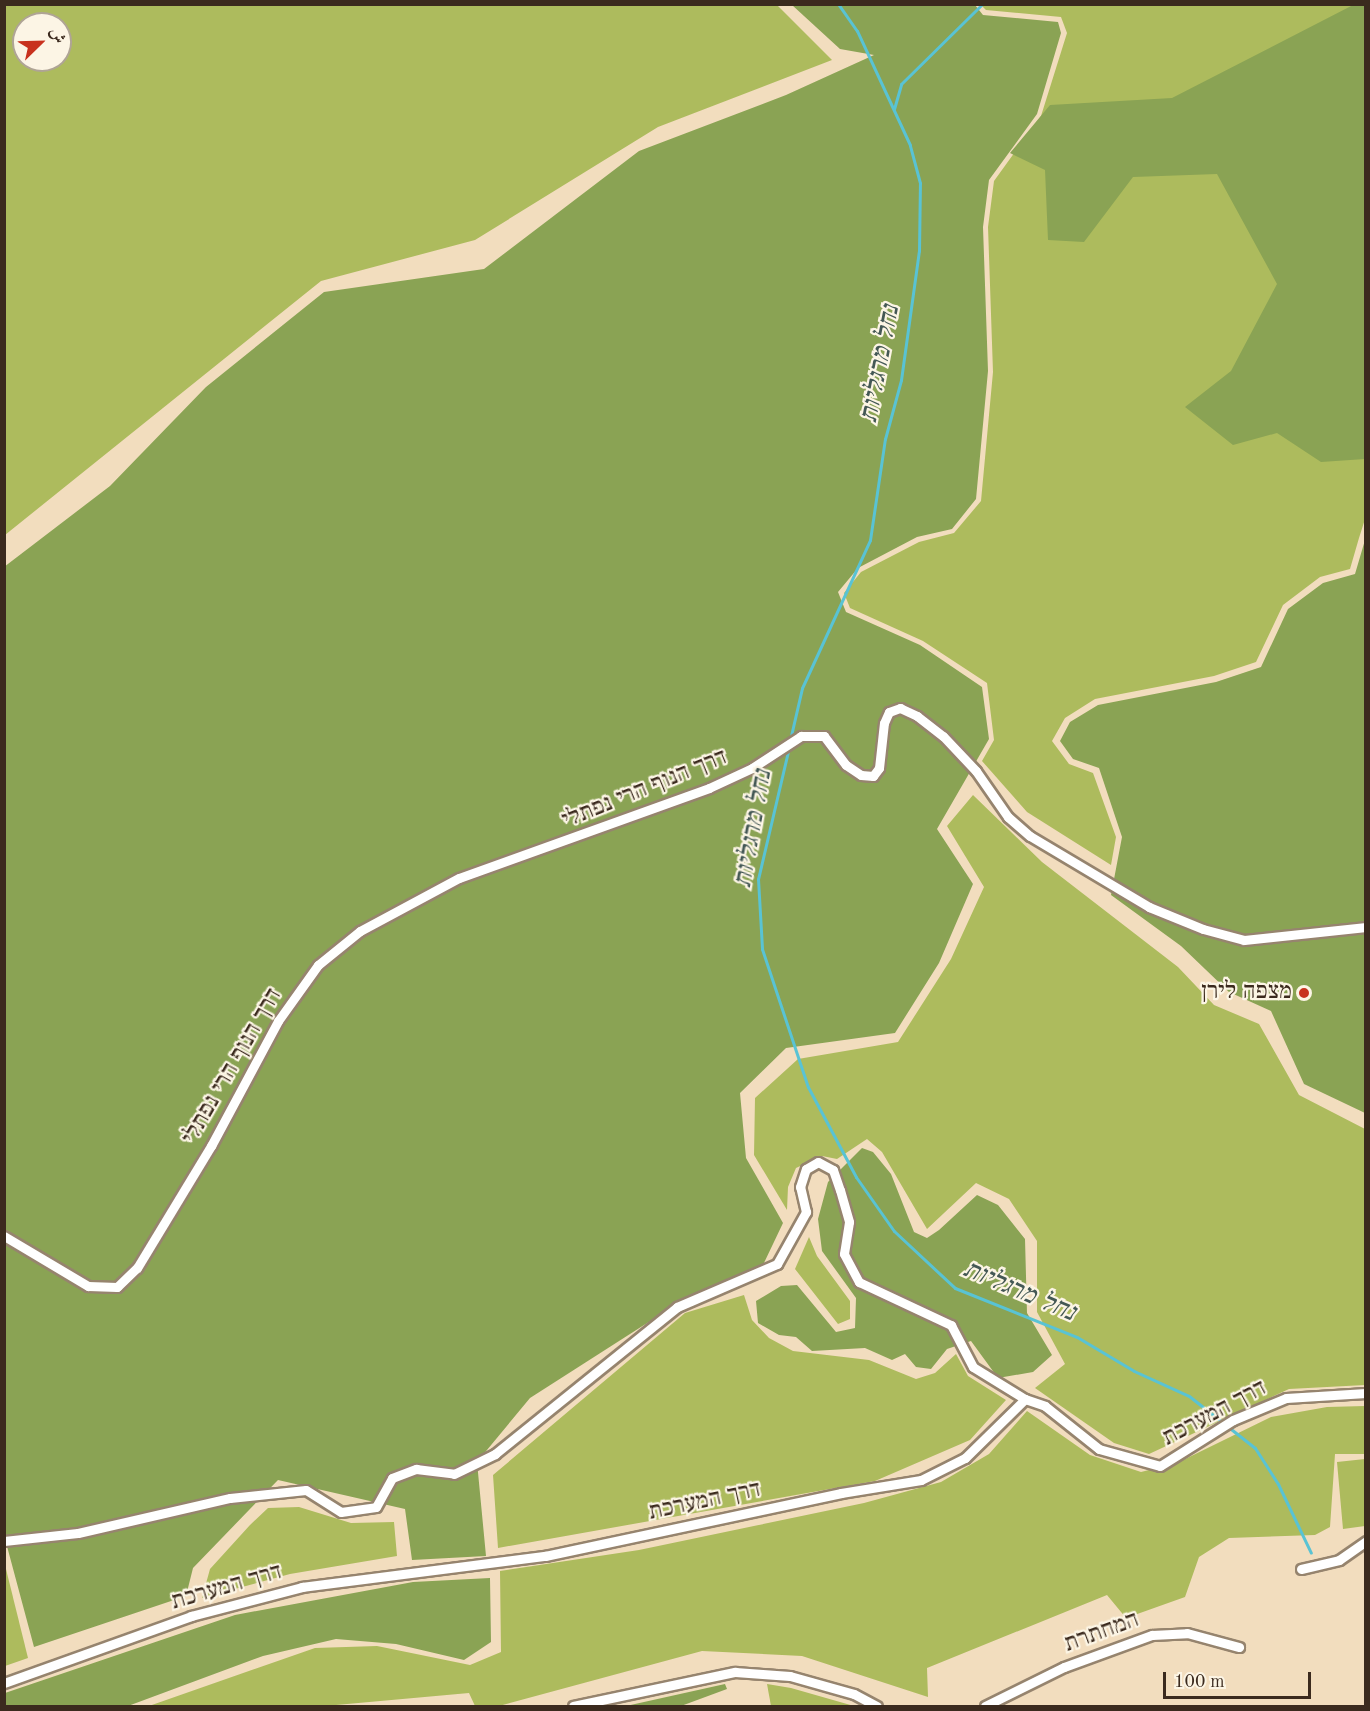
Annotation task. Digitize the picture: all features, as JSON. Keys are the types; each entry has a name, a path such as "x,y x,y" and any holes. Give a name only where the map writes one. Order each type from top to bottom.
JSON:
{"street":[{"name":"דרך הנוף הרי נפתלי","path":"4,1236 88,1286 117,1287 137,1268 211,1146 278,1021 318,965 360,931 459,878 709,788 752,768 801,736 824,736 846,765 861,774 873,776 879,768 884,723 889,712 900,708 917,716 943,736 976,771 1008,818 1030,836 1149,907 1203,929 1244,940 1365,927"},
{"path":"4,1541 78,1533 230,1498 306,1490 341,1512 376,1507 392,1478 416,1469 454,1474 495,1454 677,1306 777,1264 806,1212 800,1187 806,1169 818,1162 833,1170 840,1190 849,1222 844,1254 859,1282 951,1325 972,1367 1025,1399"},
{"name":"דרך המערכת","path":"4,1683 191,1616 302,1587 544,1556 841,1493 921,1480 965,1458 1025,1399 1045,1407 1100,1449 1160,1466 1233,1420 1286,1398 1365,1393"},
{"path":"1301,1569 1339,1560 1365,1541"},
{"name":"המחתרת","path":"985,1707 1064,1667 1152,1635 1194,1634 1239,1647"},
{"path":"573,1707 735,1672 790,1676 854,1694 877,1707"}],"green space":[{"path":"5,4 777,5 832,60 658,127 475,240 321,281 5,535"},
{"path":"1355,4 1366,5 1365,459 1321,462 1277,433 1233,445 1185,407 1231,371 1277,284 1217,174 1133,177 1084,242 1048,240 1045,170 1010,153 1050,105 1172,98"},
{"path":"792,5 975,5 983,15 1058,22 1061,33 1037,114 989,180 983,227 988,371 976,499 952,529 917,537 858,568 838,592 846,612 920,645 982,687 989,739 937,829 973,884 939,963 895,1033 786,1048 740,1093 746,1158 783,1223 763,1265 680,1302 530,1398 477,1462 486,1556 412,1560 405,1509 278,1480 193,1568 186,1596 34,1647 4,1535 4,567 110,486 206,387 324,292 484,269 639,151 786,95 874,55 840,49"},
{"path":"981,5 1365,5 1366,516 1350,569 1320,577 1283,605 1256,662 1214,676 1095,699 1065,718 1052,741 1069,764 1093,773 1116,837 1111,865 1027,812 982,761 994,740 987,683 923,641 850,608 844,593 861,572 919,542 954,533 981,501 993,372 988,227 994,181 1041,116 1067,33 1061,17 986,10"},
{"path":"1365,540 1365,1113 1304,1084 1271,1011 1229,992 1181,946 1111,895 1122,837 1099,768 1073,759 1060,741 1070,722 1098,705 1216,682 1261,667 1288,609 1323,583 1355,574"},
{"path":"973,795 1042,862 1178,967 1214,1005 1259,1024 1299,1095 1365,1129 1365,1385 1289,1389 1149,1454 1114,1443 1035,1388 1065,1364 1037,1312 1037,1241 1009,1199 976,1183 927,1229 882,1152 867,1139 837,1159 822,1156 796,1168 788,1187 787,1210 754,1155 755,1098 798,1059 898,1042 951,959 984,887 947,826"},
{"path":"862,1148 873,1152 891,1174 914,1232 927,1238 977,1195 998,1205 1025,1239 1027,1313 1052,1355 1033,1372 998,1378 971,1341 947,1349 931,1369 916,1367 905,1354 892,1360 865,1348 812,1351 796,1337 779,1335 758,1323 756,1301 781,1286 797,1285 836,1332 855,1328 856,1298 822,1251 818,1219 828,1182"},
{"path":"809,1237 817,1256 850,1301 850,1319 838,1324 795,1269"},
{"path":"744,1295 752,1320 769,1338 793,1351 869,1360 916,1379 935,1373 956,1354 968,1376 1006,1400 970,1440 875,1481 498,1548 493,1475 685,1313"},
{"path":"1365,1406 1365,1454 1335,1454 1330,1527 1315,1535 1229,1538 1199,1557 1185,1597 1126,1618 1107,1595 927,1668 928,1697 802,1656 702,1651 499,1706 475,1706 469,1693 325,1706 149,1706 315,1648 377,1646 470,1665 501,1652 500,1571 639,1550 864,1503 941,1482 989,1454 1027,1411 1090,1455 1141,1472 1177,1463 1271,1417 1327,1407"},
{"path":"1365,1459 1365,1526 1343,1529 1337,1462"},
{"path":"299,1507 351,1523 394,1522 397,1556 290,1574 202,1598 210,1569 268,1508"},
{"path":"4,1561 28,1658 5,1666 4,1666"},
{"path":"490,1578 491,1642 464,1660 396,1644 336,1639 263,1656 128,1706 5,1706 5,1693 235,1615 413,1582"},
{"path":"725,1684 727,1689 681,1706 626,1706"},
{"path":"767,1684 791,1688 854,1706 771,1706"}],"waterway":[{"name":"נחל מרגליות","path":"790,740 802,688 870,540 885,439 901,380 919,251 920,183 910,145 857,31 838,4"},
{"path":"894,109 901,84 982,4"},
{"name":"נחל מרגליות","path":"789,747 758,879 762,949 808,1087 856,1177 894,1231 955,1288 1077,1337 1134,1371 1189,1396 1255,1448 1278,1484 1311,1553"}],"place":[{"name":"מצפה לירן","path":"1304,993"}]}
